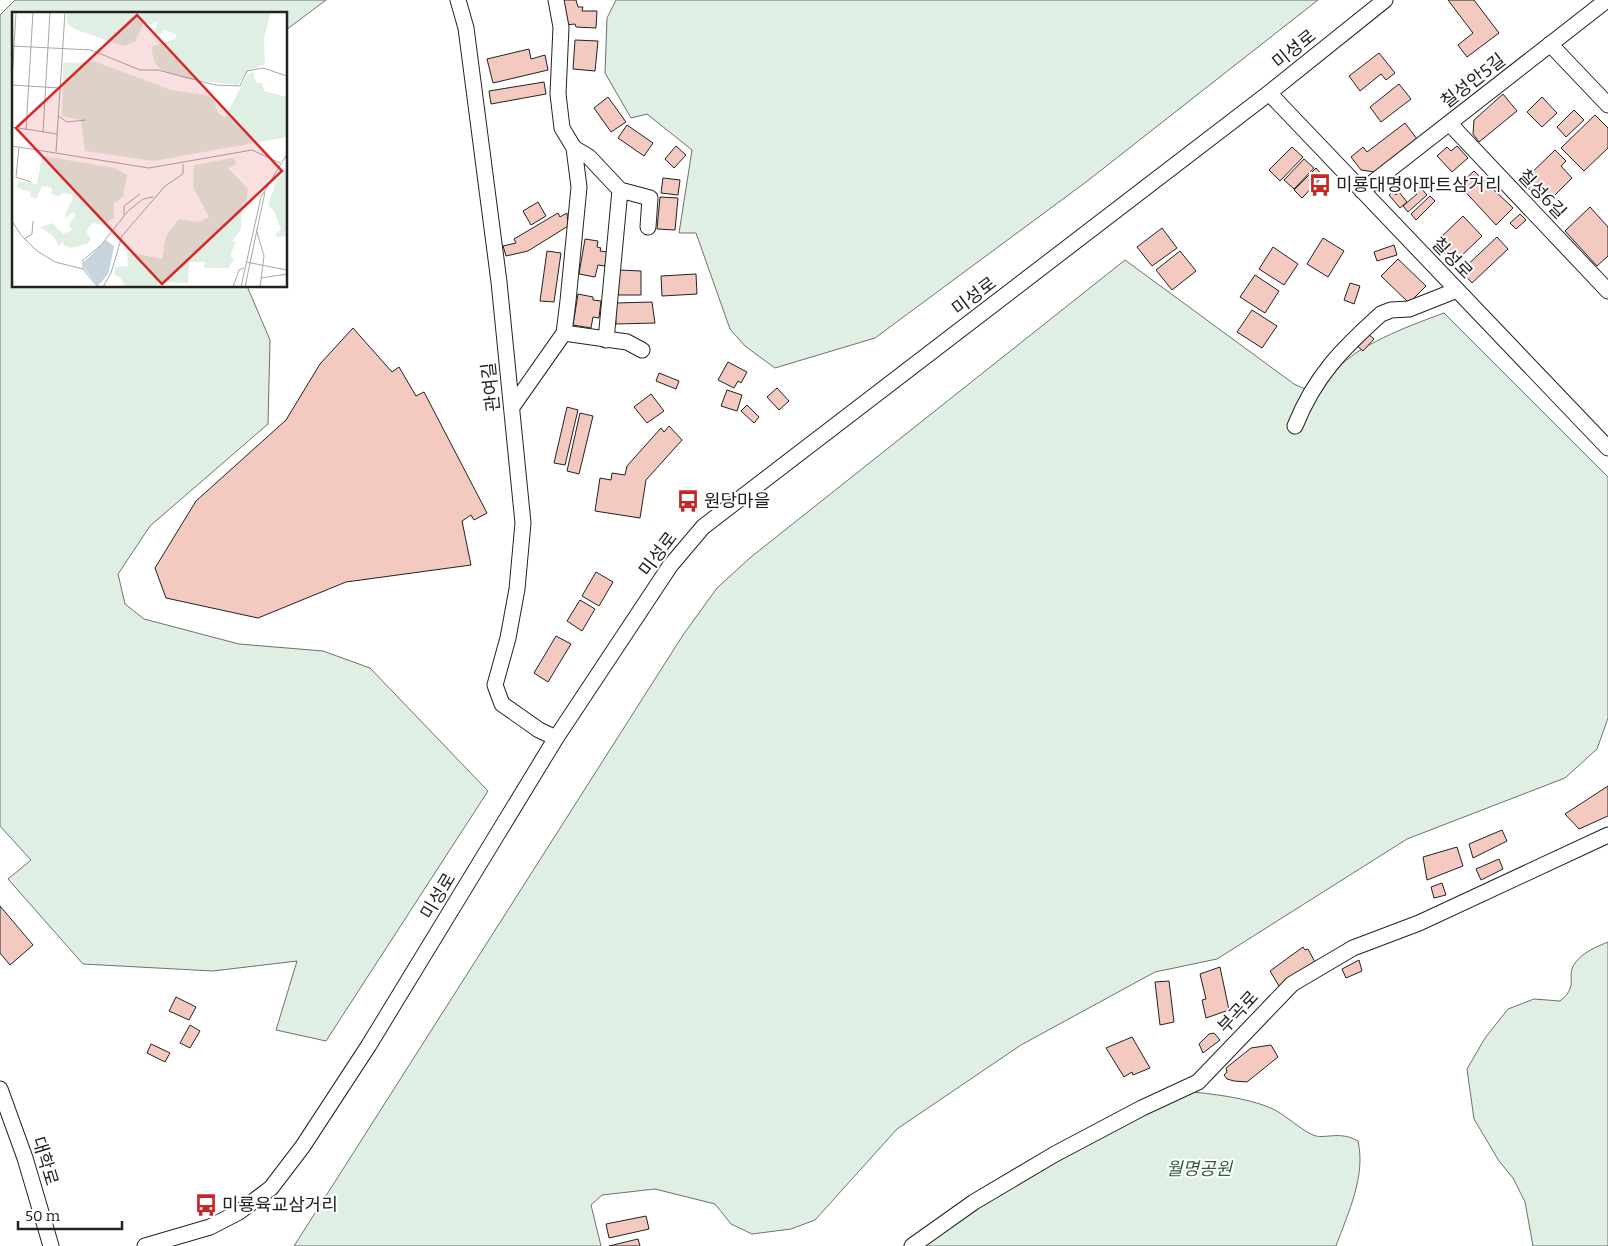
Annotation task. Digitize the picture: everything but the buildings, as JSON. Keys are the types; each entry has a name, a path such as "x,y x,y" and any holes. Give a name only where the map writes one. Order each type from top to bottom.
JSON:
{"street":[{"name":"관여길","path":"458,0 466,28 499,282 522,523 517,588 508,638 495,685 502,704 539,730 556,738"},
{"path":"512,407 564,333 579,187 574,148 562,128 558,94 561,27 556,0"},
{"name":"미성로","path":"145,1246 210,1227 239,1212 271,1188 303,1146 369,1045 556,738 670,566 703,527 1269,93 1386,0"},
{"name":"칠성안5길","path":"1362,191 1607,0"},
{"path":"1550,44 1608,104"},
{"name":"칠성로","path":"1269,93 1607,444"},
{"name":"칠성6길","path":"1449,123 1608,291"},
{"path":"574,148 589,157 620,190 650,198 648,227"},
{"path":"606,340 620,190"},
{"path":"1295,426 1305,402 1319,378 1381,314 1391,310 1409,309 1457,290"},
{"path":"564,333 627,342 642,350"},
{"name":"부곡로","path":"912,1246 974,1202 1055,1154 1142,1108 1198,1082 1292,984 1353,948 1419,923 1608,835"},
{"name":"대학로","path":"0,1089 25,1158 51,1246"}],"green space":[{"path":"15,0 326,0 288,28 288,12 12,12 12,288 248,288 270,340 268,424 150,526 118,574 125,604 144,619 239,644 323,651 370,668 488,791 326,1041 276,1030 297,961 213,971 83,964 8,879 31,860 0,826 0,15"},
{"path":"616,0 1318,0 1086,182 875,338 775,368 745,346 730,329 696,233 679,233 692,150 647,114 631,118 605,73 607,18"},
{"path":"1125,260 1294,384 1318,395 1342,364 1363,348 1390,334 1444,313 1608,477 1608,718 1597,749 1565,778 1407,839 1217,959 1155,972 1021,1045 897,1129 815,1220 791,1229 752,1234 731,1224 715,1204 655,1189 602,1195 591,1205 601,1246 294,1246 683,635 717,588 751,557"},
{"path":"1608,942 1608,1246 1533,1246 1525,1202 1513,1178 1499,1161 1474,1119 1467,1069 1485,1038 1508,1009 1534,999 1560,1001 1571,986 1572,968 1578,959 1594,948"},
{"name":"월명공원","path":"1184,1091 1228,1096 1250,1101 1271,1108 1313,1135 1345,1136 1358,1141 1360,1168 1358,1181 1336,1246 922,1246 999,1194"}],"place":[{"name":"미룡대명아파트삼거리","path":"1320,185"},
{"name":"원당마을","path":"688,501"},
{"name":"미룡육교삼거리","path":"206,1205"}]}
